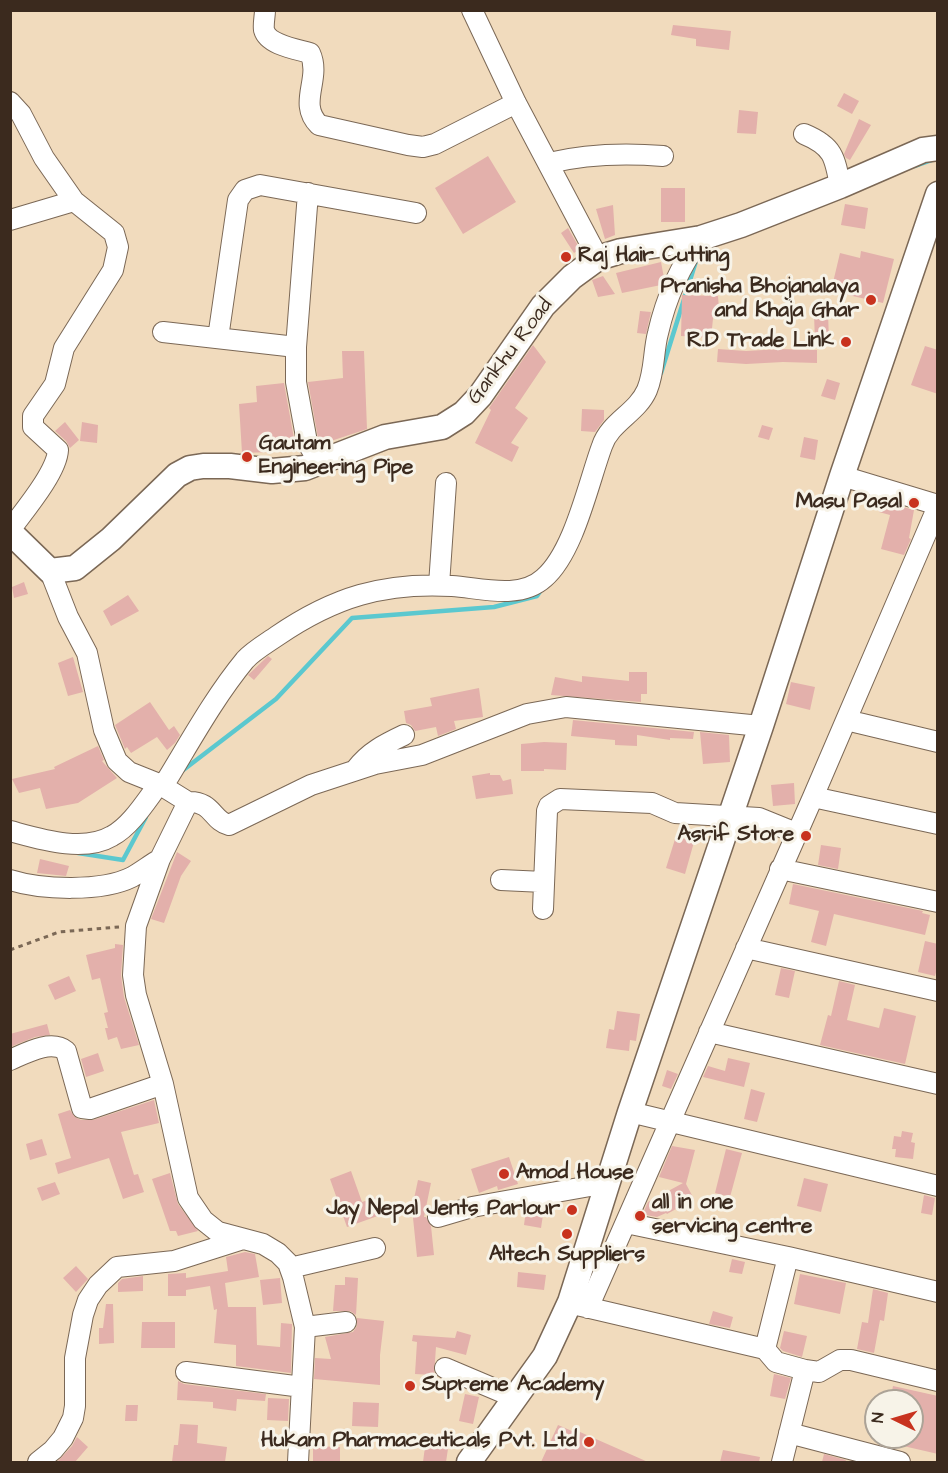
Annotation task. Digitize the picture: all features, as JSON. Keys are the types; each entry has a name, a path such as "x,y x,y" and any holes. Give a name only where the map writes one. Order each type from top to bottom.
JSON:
{"main road":[{"name":"Gankhu Road","path":"50,571 75,568 111,539 177,475 190,468 230,466 272,471 305,468 385,436 442,427 453,422 480,396 543,306 572,277 598,258 621,251 701,238 741,225 840,186 923,150 938,148"},
{"path":"470,1462 579,1305 607,1183 938,194"},
{"path":"10,531 50,571"}],"street":[{"path":"265,10 264,29 268,38 310,53 314,72 308,110 319,125 423,147 435,144 516,103"},
{"path":"472,10 516,103 598,258"},
{"path":"10,102 21,114 44,158 74,201 114,233 118,247 113,270 64,348 55,384 33,416 33,427 58,450 57,459 10,531"},
{"path":"804,134 824,145 833,155 840,186"},
{"path":"549,163 572,158 632,154 663,156"},
{"path":"218,338 238,200 245,190 260,185 417,213"},
{"path":"308,193 296,347 296,382 307,442 319,462"},
{"path":"10,220 74,201"},
{"path":"10,831 68,843 102,841 113,836 125,826 161,785 246,658 322,608 360,594 390,587 440,585 506,591 521,590 545,578 555,567 572,533 603,442 613,426 635,407 645,393 652,375 657,334 668,298 685,260 701,238"},
{"path":"163,332 296,347"},
{"path":"842,476 938,505 626,1223 579,1305 765,1349 776,1362 805,1370 819,1372 840,1360 851,1360 938,1382"},
{"path":"440,585 446,483"},
{"path":"50,571 68,617 87,653 104,730 117,761 129,772 161,785 189,802 197,802 209,808 223,824 229,825 293,793 375,764 422,755 526,714 566,707 761,726"},
{"path":"846,720 938,742"},
{"path":"354,771 364,759 381,746 404,735"},
{"path":"813,797 938,825"},
{"path":"543,909 547,811 549,806 560,799 652,803 675,813 759,818 796,833"},
{"path":"189,802 160,859 136,926 133,975 136,995 163,1084 188,1198 203,1221 218,1232 263,1244 278,1253 290,1268 305,1327 298,1462"},
{"path":"10,880 50,887 109,884 131,877 160,859"},
{"path":"780,869 938,902"},
{"path":"501,880 544,882"},
{"path":"746,948 938,990"},
{"path":"709,1032 938,1084"},
{"path":"10,1060 43,1047 56,1045 62,1048 66,1051 82,1108 90,1110 163,1084"},
{"path":"630,1112 938,1186"},
{"path":"438,1217 472,1207 607,1183"},
{"path":"626,1223 938,1292"},
{"path":"38,1462 63,1438 73,1418 75,1358 83,1315 88,1300 98,1285 117,1267 174,1261 244,1238"},
{"path":"290,1268 375,1248"},
{"path":"765,1349 788,1257"},
{"path":"305,1327 346,1322"},
{"path":"445,1368 516,1398"},
{"path":"782,1462 805,1370"},
{"path":"186,1372 302,1387"},
{"path":"789,1432 892,1462"}],"path":[{"path":"10,950 59,932 136,926"}],"building":[{"path":"673,25 731,31 729,50 696,46 696,39 671,35"},
{"path":"844,93 859,101 852,114 837,106"},
{"path":"739,110 758,112 756,134 737,133"},
{"path":"859,119 871,125 850,160 844,154"},
{"path":"488,156 516,202 463,234 435,188"},
{"path":"661,188 685,188 685,222 661,222"},
{"path":"845,204 868,208 865,229 841,225"},
{"path":"613,205 615,235 605,239 596,209"},
{"path":"568,228 580,249 574,253 561,233"},
{"path":"861,251 894,259 883,303 831,291 840,253 860,258"},
{"path":"661,262 664,278 661,285 622,293 616,273"},
{"path":"603,276 615,294 598,297 592,280"},
{"path":"682,295 718,296 719,309 714,309 711,338 681,336"},
{"path":"640,311 651,312 646,334 637,333"},
{"path":"828,312 829,342 815,343 814,313"},
{"path":"533,345 546,362 515,408 528,418 511,443 519,447 512,462 475,443 491,410 489,408"},
{"path":"925,346 938,350 938,394 911,385"},
{"path":"718,349 817,350 817,363 717,362"},
{"path":"342,351 364,351 367,429 322,444 318,438 308,382 343,378"},
{"path":"827,379 840,383 835,400 821,396"},
{"path":"284,383 298,451 242,453 239,404 257,402 256,386"},
{"path":"582,409 604,410 604,420 595,432 581,431"},
{"path":"65,422 79,440 70,448 55,431"},
{"path":"82,422 98,425 97,443 80,441"},
{"path":"762,425 773,428 769,440 758,437"},
{"path":"804,437 818,440 815,460 800,457"},
{"path":"882,501 914,510 909,538 911,539 904,555 881,549 890,515 879,512"},
{"path":"24,582 28,594 14,598 12,587"},
{"path":"128,595 139,611 111,626 103,611"},
{"path":"268,656 272,659 254,680 248,675"},
{"path":"73,657 83,692 68,696 58,663"},
{"path":"629,672 647,672 647,694 641,694 641,702 551,695 555,677 582,682 582,676 629,681"},
{"path":"791,682 815,687 810,710 786,704"},
{"path":"479,688 483,717 454,721 456,729 438,736 436,727 415,731 411,725 406,723 404,711 432,706 430,698"},
{"path":"150,702 169,730 174,726 180,735 167,750 157,737 131,753 127,747 125,749 115,725"},
{"path":"573,720 694,732 693,739 670,738 670,740 637,735 637,746 615,745 615,740 571,736"},
{"path":"700,732 729,735 730,762 703,764"},
{"path":"567,743 566,770 521,771 521,744"},
{"path":"98,746 104,760 102,761 117,778 78,803 46,809 40,788 19,793 12,779 55,769 54,767"},
{"path":"490,773 490,775 500,775 503,781 511,779 513,794 476,799 472,776"},
{"path":"794,783 795,804 773,806 771,785"},
{"path":"676,836 694,842 685,874 666,868"},
{"path":"821,845 841,848 838,869 818,865"},
{"path":"177,852 191,861 181,876 164,923 151,919"},
{"path":"40,859 69,866 66,876 37,873"},
{"path":"793,884 923,911 922,913 930,915 925,935 834,914 826,946 811,942 819,911 789,904"},
{"path":"925,941 938,944 938,965 935,976 918,972"},
{"path":"115,944 123,945 121,975 124,997 139,1045 121,1049 117,1037 108,1040 104,1013 108,1012 100,978 92,980 86,955 115,948"},
{"path":"781,968 795,971 789,998 775,995"},
{"path":"69,976 76,991 55,1000 48,985"},
{"path":"839,981 855,985 847,1020 879,1028 884,1008 916,1016 905,1064 820,1045 828,1015 831,1016"},
{"path":"617,1011 640,1014 636,1041 630,1040 629,1051 606,1048 609,1029 614,1030"},
{"path":"47,1024 50,1035 35,1037 10,1047 10,1034"},
{"path":"98,1053 104,1071 86,1077 81,1059"},
{"path":"728,1058 750,1063 744,1087 703,1077 708,1066 725,1071"},
{"path":"667,1070 678,1074 671,1089 662,1086"},
{"path":"751,1089 765,1093 757,1122 744,1119"},
{"path":"154,1100 159,1123 121,1132 134,1175 138,1174 144,1192 123,1199 109,1158 58,1174 55,1163 71,1158 58,1114 70,1110 75,1117 81,1120 93,1120"},
{"path":"902,1131 913,1133 911,1142 915,1143 913,1159 895,1157 896,1149 892,1149 894,1136 901,1137"},
{"path":"42,1139 47,1155 30,1160 26,1144"},
{"path":"672,1146 695,1150 686,1184 694,1199 667,1214 657,1217 646,1215 644,1211 648,1202 683,1183 659,1177"},
{"path":"726,1149 742,1153 730,1197 715,1193"},
{"path":"509,1157 518,1184 498,1190 497,1186 479,1193 471,1169"},
{"path":"351,1171 362,1202 380,1196 386,1213 347,1227 330,1179"},
{"path":"170,1173 178,1204 198,1231 178,1236 176,1231 170,1231 152,1179"},
{"path":"804,1178 828,1184 821,1212 797,1206"},
{"path":"418,1180 431,1183 424,1217 431,1226 434,1255 417,1257 412,1208"},
{"path":"55,1182 60,1194 42,1201 37,1188"},
{"path":"924,1195 935,1198 932,1215 921,1213"},
{"path":"544,1208 541,1228 524,1225 526,1210"},
{"path":"245,1252 255,1254 259,1277 225,1283 228,1307 256,1307 257,1345 280,1347 281,1323 292,1324 291,1373 236,1366 236,1345 214,1343 217,1309 214,1310 210,1286 186,1290 186,1296 168,1296 168,1274 186,1273 186,1278 228,1271 226,1257"},
{"path":"732,1259 745,1262 742,1274 729,1272"},
{"path":"76,1266 88,1279 76,1292 63,1278"},
{"path":"518,1272 546,1275 544,1290 517,1287"},
{"path":"800,1274 846,1283 840,1314 794,1304"},
{"path":"143,1276 143,1291 118,1292 118,1283 122,1279"},
{"path":"345,1277 358,1278 356,1315 350,1311 333,1311 335,1285 345,1285"},
{"path":"280,1278 282,1303 263,1305 260,1280"},
{"path":"873,1289 888,1293 884,1321 880,1320 874,1353 857,1349 862,1322 868,1323"},
{"path":"106,1304 113,1304 114,1343 99,1344 99,1328 103,1328"},
{"path":"713,1311 733,1317 730,1328 709,1324"},
{"path":"357,1318 384,1321 380,1355 380,1385 314,1379 315,1358 331,1359 325,1337 353,1332 357,1326"},
{"path":"142,1322 175,1322 175,1348 141,1348"},
{"path":"457,1331 471,1335 466,1355 436,1347 434,1375 415,1374 417,1342 412,1341 413,1335 455,1338"},
{"path":"784,1331 807,1336 802,1357 780,1348"},
{"path":"774,1374 791,1378 785,1399 770,1396"},
{"path":"178,1381 184,1384 266,1394 265,1401 237,1399 236,1411 213,1408 213,1402 177,1400"},
{"path":"924,1393 938,1396 938,1454 916,1449 924,1449"},
{"path":"465,1394 479,1397 473,1424 459,1421"},
{"path":"268,1398 289,1399 288,1421 267,1420"},
{"path":"353,1402 379,1403 378,1427 352,1426"},
{"path":"126,1405 138,1405 137,1421 125,1421"},
{"path":"180,1424 198,1425 197,1443 227,1447 225,1462 172,1462 174,1445 178,1445"},
{"name":"Hukam Pharmaceuticals Pvt. Ltd","path":"558,1425 579,1434 580,1432 648,1462 541,1462"},
{"path":"77,1437 88,1447 75,1462 57,1462 72,1446"},
{"path":"426,1439 449,1442 446,1462 423,1462"},
{"path":"313,1446 340,1447 340,1462 313,1462"},
{"path":"723,1450 760,1457 759,1462 720,1462"},
{"path":"824,1454 846,1460 845,1462 822,1462"}],"waterway":[{"path":"915,166 932,160"},
{"path":"661,373 696,261"},
{"path":"182,771 276,699 352,618 494,607 537,596 541,590"},
{"path":"78,853 123,860 146,817"}],"place":[{"name":"Raj Hair Cutting","path":"566,257"},
{"name":"Pranisha Bhojanalaya and Khaja Ghar","path":"871,300"},
{"name":"R.D Trade Link","path":"846,342"},
{"name":"Gautam Engineering Pipe","path":"247,457"},
{"name":"Masu Pasal","path":"914,503"},
{"name":"Asrif Store","path":"806,836"},
{"name":"Amod House","path":"504,1174"},
{"name":"Jay Nepal Jents Parlour","path":"572,1210"},
{"name":"all in one servicing centre","path":"640,1216"},
{"name":"Altech Suppliers","path":"567,1234"},
{"name":"Supreme Academy","path":"410,1386"},
{"name":"Hukam Pharmaceuticals Pvt. Ltd","path":"589,1442"}]}
